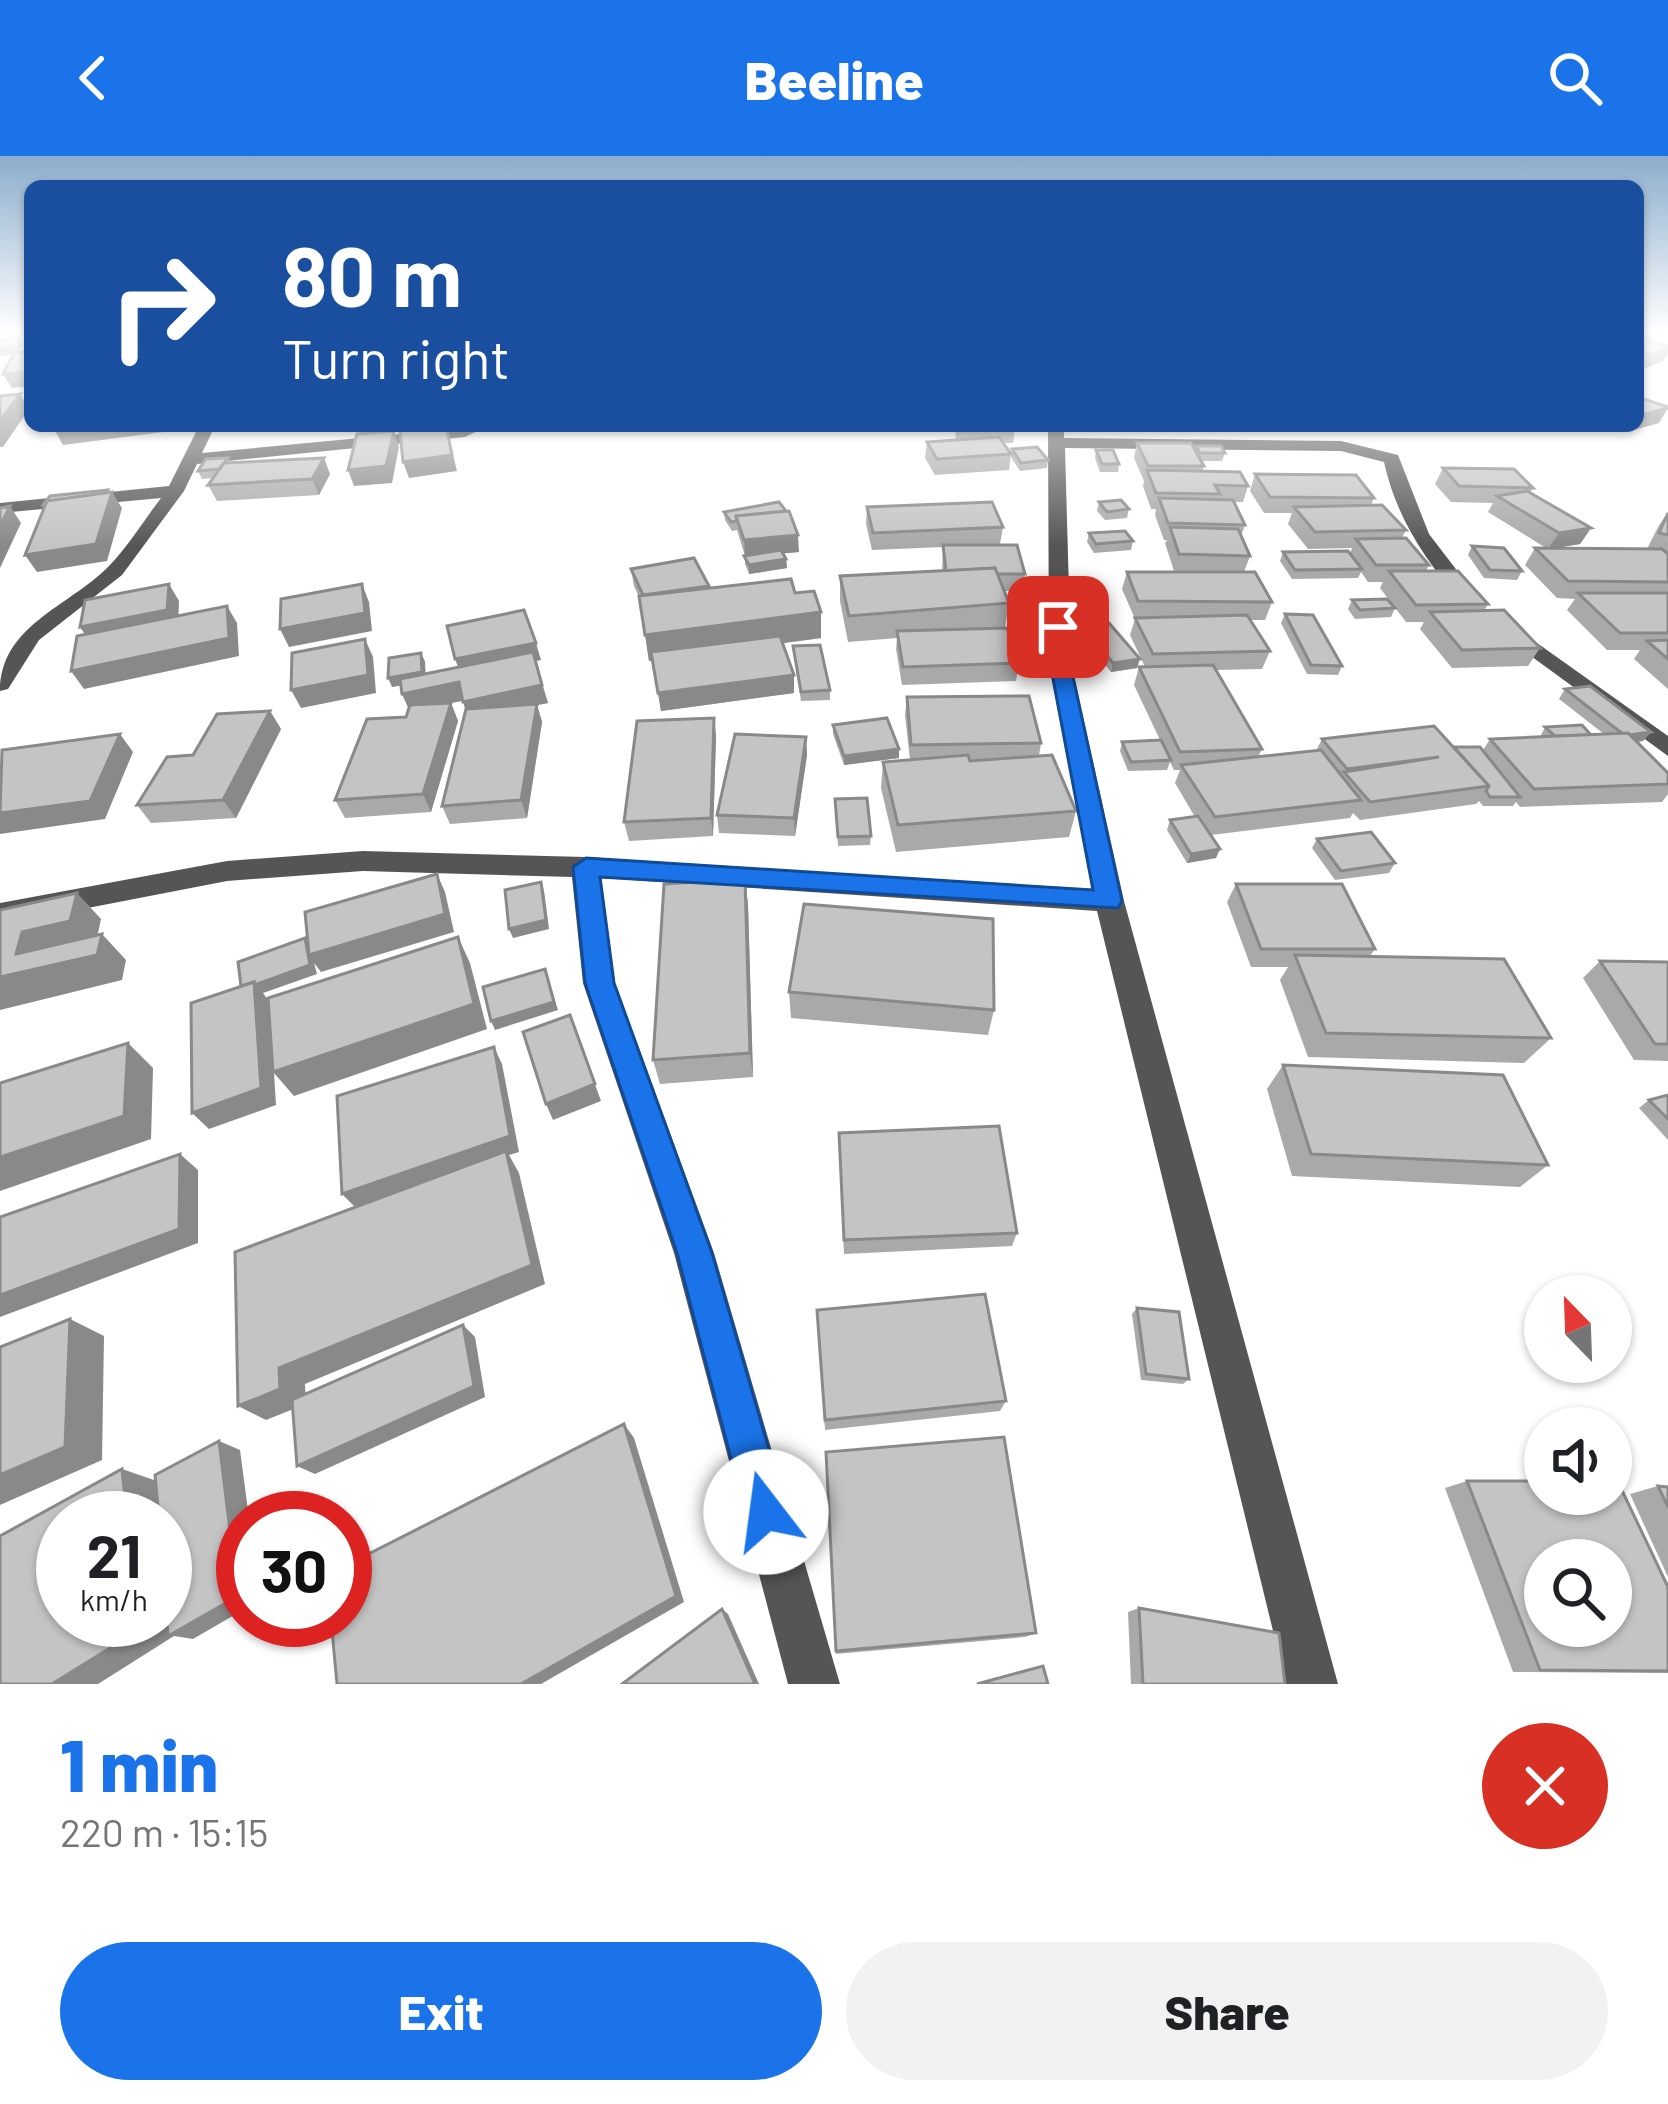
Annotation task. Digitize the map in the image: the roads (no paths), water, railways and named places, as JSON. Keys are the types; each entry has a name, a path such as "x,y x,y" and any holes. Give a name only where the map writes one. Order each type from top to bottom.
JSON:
{"street":[{"path":"0,684 31,636 115,571 175,491 205,432"},
{"path":"194,459 465,432"},
{"path":"1312,1684 1109,901 1060,663 1057,434 1341,446 1391,459 1396,487 1426,548 1469,598 1668,748"},
{"path":"0,508 175,491"},
{"path":"0,914 227,871 363,861 586,867 1109,901"},
{"path":"586,867 599,983 694,1253 814,1684"}]}
